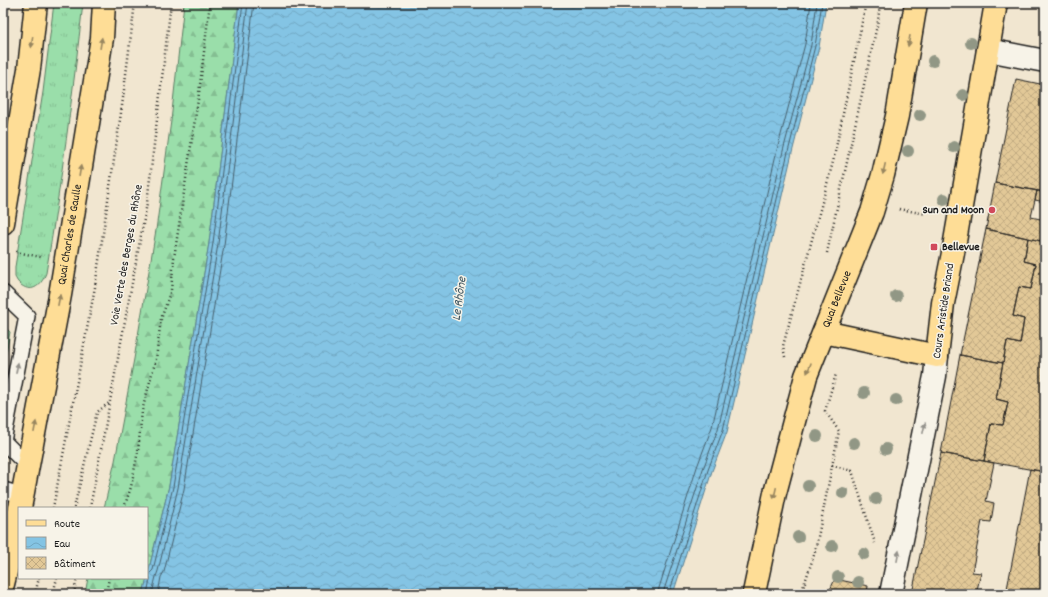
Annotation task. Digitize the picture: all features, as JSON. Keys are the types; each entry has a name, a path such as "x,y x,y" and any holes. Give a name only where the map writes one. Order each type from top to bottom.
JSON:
{"main road":[{"path":"3,223 28,69 36,3"},
{"name":"Quai Charles de Gaulle","path":"3,584 14,539 16,501 28,466 60,295 102,38 104,3"},
{"name":"Quai Bellevue","path":"754,594 775,493 806,376 872,212 883,175 896,116 916,3"},
{"name":"Cours Aristide Briand","path":"891,594 935,376 943,303 996,3"},
{"path":"988,50 1045,61"},
{"path":"824,332 937,356"}],"lane":[{"path":"3,293 27,316 3,441 28,466"}],"path":[{"path":"53,507 95,287 121,114 135,3"},
{"name":"Voie Verte des Berges du Rhône","path":"90,507 147,203 171,3"},
{"path":"124,507 131,487 138,451 142,411 156,359 161,319 171,290 174,258 198,101 210,3"},
{"path":"786,361 783,346 833,162 866,3"},
{"path":"825,260 878,21 880,3"},
{"path":"16,252 42,257"},
{"path":"801,594 815,552 839,431 825,411 837,368"},
{"path":"74,507 97,412 110,403"},
{"path":"832,465 852,471 877,550"},
{"path":"35,594 39,579"},
{"path":"53,594 57,579"},
{"path":"74,594 77,579"},
{"path":"106,594 109,579"}],"green space":[{"path":"3,3 9,3 3,49"},
{"path":"54,3 83,3 57,206 46,273 39,284 33,288 25,288 17,281 15,277 15,267 43,92"},
{"path":"184,3 239,3 209,243 169,486 148,573 148,507 104,507 115,461 134,359 156,230 171,121"},
{"path":"7,329 10,332 3,369 3,330"},
{"path":"88,579 147,579 143,594 85,594"}],"water":[{"name":"Le Rhône","path":"239,3 826,3 819,47 792,153 727,432 712,471 673,594 143,594 147,579 148,579 148,573 169,486 209,243"}],"building":[{"path":"1016,79 1045,85 1042,112 1045,113 1045,192 995,183"},
{"path":"1045,95 1045,113 1042,112"},
{"path":"995,183 1037,191 1031,217 1045,220 1045,244 1041,241 986,229"},
{"path":"1037,191 1045,192 1045,202 1035,200"},
{"path":"986,229 1028,238 1024,261 1036,264 1031,289 1019,287 1013,316 1024,319 1020,344 1007,341 1003,363 960,355"},
{"path":"1028,238 1041,241 1045,244 1045,472 984,461 991,424 1003,425 1008,402 996,399 1007,341 1020,344 1024,319 1013,316 1019,287 1031,289 1036,264 1024,261"},
{"path":"960,355 1003,363 996,399 1008,402 1003,425 991,424 984,461 941,453"},
{"path":"941,453 994,463 986,501 994,503 991,522 982,521 972,572 981,573 976,594 912,594"},
{"path":"1030,469 1045,472 1045,594 1006,594"},
{"path":"835,579 868,586 867,594 828,594"}],"place":[{"name":"Sun and Moon","path":"992,210"},
{"name":"Bellevue","path":"934,247"}]}
